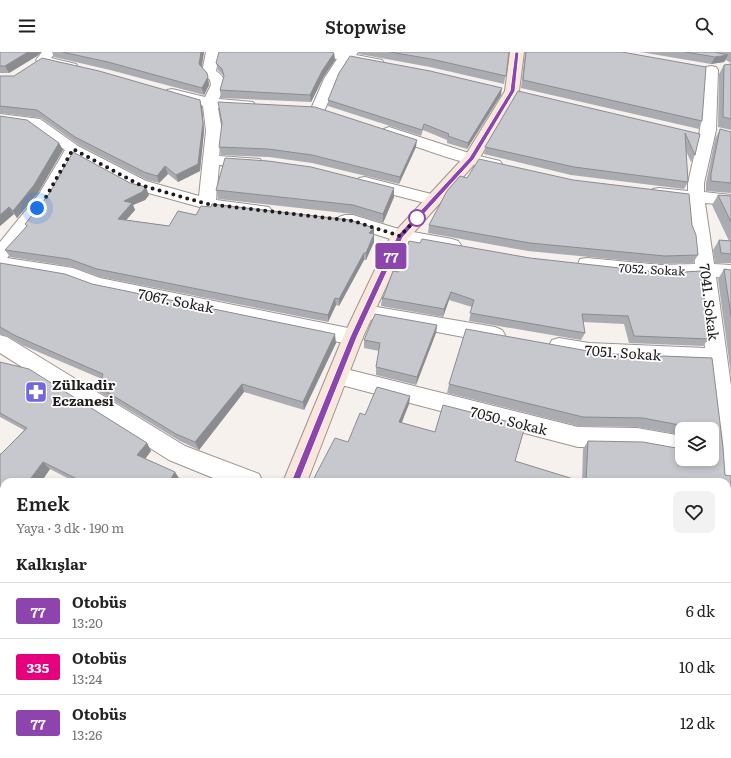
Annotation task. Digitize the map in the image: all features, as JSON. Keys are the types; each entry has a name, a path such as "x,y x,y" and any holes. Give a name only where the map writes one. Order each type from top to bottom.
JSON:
{"main road":[{"path":"297,478 353,337 400,236 471,159 512,91 517,52"}],"street":[{"path":"207,204 214,131 210,103 218,85 217,78 210,72 213,52"},
{"path":"320,52 348,55 392,65"},
{"path":"318,109 326,87 348,55"},
{"path":"31,68 46,56 82,69"},
{"name":"7041. Sokak","path":"711,68 708,134 696,183 696,197 717,357 720,453 723,478"},
{"path":"158,89 210,103 264,106"},
{"path":"303,108 318,109 333,114"},
{"path":"0,118 35,122 73,149 140,185 207,204 282,214"},
{"path":"377,128 471,159 510,168"},
{"path":"0,254 46,197 73,149"},
{"path":"211,160 269,163"},
{"path":"350,178 433,200"},
{"path":"641,190 731,200"},
{"path":"329,219 353,221 400,236 468,248"},
{"name":"7052. Sokak","path":"567,262 661,272 706,270 731,272"},
{"name":"7067. Sokak","path":"0,263 73,275 97,284 353,337"},
{"path":"365,312 512,338"},
{"path":"0,343 177,453 241,478"},
{"name":"7051. Sokak","path":"542,343 589,351 717,357"},
{"name":"7050. Sokak","path":"338,376 578,437 637,438 675,445"}],"building":[{"path":"0,52 28,52 5,66 0,66"},
{"path":"62,52 201,52 199,64 207,73 208,77 202,88 108,62"},
{"path":"219,52 334,53 322,71 310,95 220,90 224,76 222,69 216,63"},
{"path":"390,52 509,52 506,76 431,59"},
{"path":"526,52 622,52 706,67 702,121 523,80"},
{"path":"685,52 714,52 728,55 715,57"},
{"path":"350,56 430,71 502,88 468,143 448,136 449,134 424,124 422,130 328,100 339,73"},
{"path":"42,58 99,71 200,100 203,123 198,164 176,175 165,166 157,176 144,172 75,137 37,110 0,106 0,76 14,76"},
{"path":"731,64 731,119 723,117 724,65"},
{"path":"518,91 700,134 695,155 685,133 688,182 574,167 485,147"},
{"path":"218,102 315,107 417,140 400,177 312,155 268,149 219,147 222,123"},
{"path":"0,116 27,120 59,143 34,185 13,211 9,207 0,215"},
{"path":"720,129 731,132 731,183 711,181"},
{"path":"73,152 130,183 146,187 142,192 124,201 132,203 118,219 169,226 178,211 196,215 201,206 211,207 212,204 350,220 374,228 369,233 374,234 366,253 364,253 339,299 335,298 328,315 97,269 69,259 5,250 27,226 25,224 49,194"},
{"path":"225,158 268,161 311,167 394,188 383,214 353,205 216,190"},
{"path":"479,159 573,180 689,194 692,225 696,235 698,255 665,256 530,243 429,225 447,191 460,176 467,178"},
{"path":"718,195 731,196 731,222"},
{"path":"422,239 530,258 665,273 701,271 709,339 634,336 628,316 582,314 585,333 470,313 474,300 451,292 444,309 382,298 393,271 398,272 409,241 420,243"},
{"path":"719,240 731,241 731,254 721,253"},
{"path":"0,263 65,274 92,284 335,334 303,402 242,384 195,442 176,434 94,384 100,385 103,374 16,336 0,327"},
{"path":"724,269 731,270 731,316"},
{"path":"375,314 437,325 417,377 376,367 380,343 364,340"},
{"path":"466,329 588,351 589,353 712,358 725,475 731,476 731,478 586,478 588,441 643,442 675,448 675,466 719,466 719,422 675,422 675,424 643,418 583,417 449,384"},
{"path":"0,362 29,369 147,443 137,455 175,472 171,478 75,478 43,462 31,478 0,478 0,454 27,428 0,413"},
{"path":"377,387 410,396 399,422 435,432 443,405 525,426 515,461 570,478 314,478 335,438 348,442 360,413 365,415"}],"bus line":[{"name":"77","path":"297,478 353,337 400,236 471,159 512,91 517,52"}],"place":[{"name":"Zülkadir Eczanesi","path":"36,392"}],"route":[{"path":"37,208 46,197 73,149 140,185 207,204 353,221 400,236 417,218"}]}
